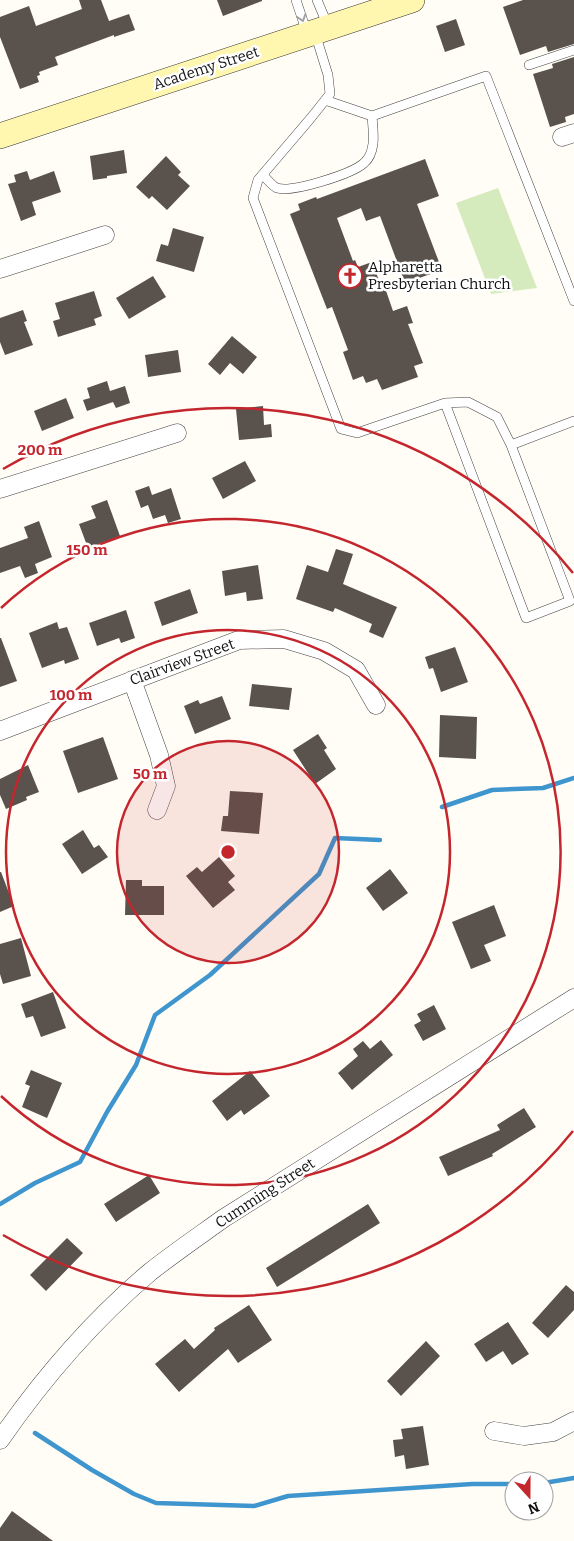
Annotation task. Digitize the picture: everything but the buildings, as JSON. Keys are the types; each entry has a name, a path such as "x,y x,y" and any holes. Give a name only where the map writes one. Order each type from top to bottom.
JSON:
{"street":[{"name":"Academy Street","path":"0,136 412,0"},
{"path":"0,269 105,235"},
{"path":"0,490 177,433"},
{"name":"Clairview Street","path":"0,731 239,640 284,639 324,651 356,670 376,705"},
{"path":"132,680 159,755 166,786 157,810"},
{"name":"Cumming Street","path":"0,1440 48,1375 92,1326 149,1273 232,1213 574,998"},
{"path":"494,1431 524,1436 553,1432 574,1422"}],"lane":[{"path":"296,0 317,32"},
{"path":"317,0 317,32 328,75 330,94 258,180 253,198 341,429 357,433 445,403 468,402 497,417 511,445 570,601 526,618 445,403"},
{"path":"529,65 574,50"},
{"path":"325,100 372,116 486,76 574,301"},
{"path":"262,175 277,188 294,189 339,176 365,163 374,144 372,116"},
{"path":"511,445 574,422"}],"green space":[{"path":"498,188 537,288 491,294 456,203"}],"waterway":[{"path":"442,807 492,790 543,788 574,778"},
{"path":"0,1204 35,1183 80,1162 107,1112 136,1065 155,1015 210,975 319,874 335,838 380,840"},
{"path":"35,1433 92,1470 134,1494 156,1503 254,1506 288,1496 472,1484 504,1484"},
{"path":"554,1481 574,1478"}],"place":[{"name":"Alpharetta Presbyterian Church","path":"350,276"}]}
